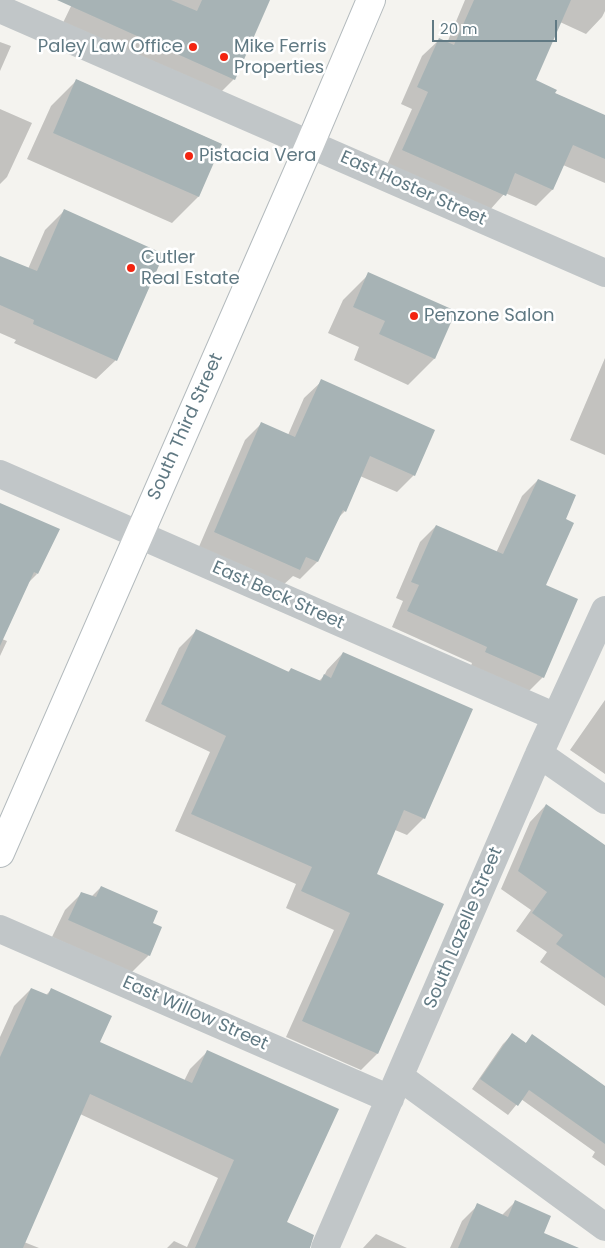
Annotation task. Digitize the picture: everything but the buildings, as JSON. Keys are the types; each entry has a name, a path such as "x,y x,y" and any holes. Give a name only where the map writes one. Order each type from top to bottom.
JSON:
{"street":[{"name":"South Third Street","path":"0,853 371,0"},
{"name":"East Hoster Street","path":"0,9 605,273"},
{"name":"East Beck Street","path":"0,474 556,717"},
{"name":"South Lazelle Street","path":"325,1248 539,754 605,610"},
{"path":"539,754 605,800"},
{"name":"East Willow Street","path":"0,929 395,1088 605,1227"}],"place":[{"name":"Paley Law Office","path":"193,47"},
{"name":"Mike Ferris Properties","path":"224,57"},
{"name":"Pistacia Vera","path":"189,156"},
{"name":"Cutler Real Estate","path":"131,268"},
{"name":"Penzone Salon","path":"414,316"}]}
